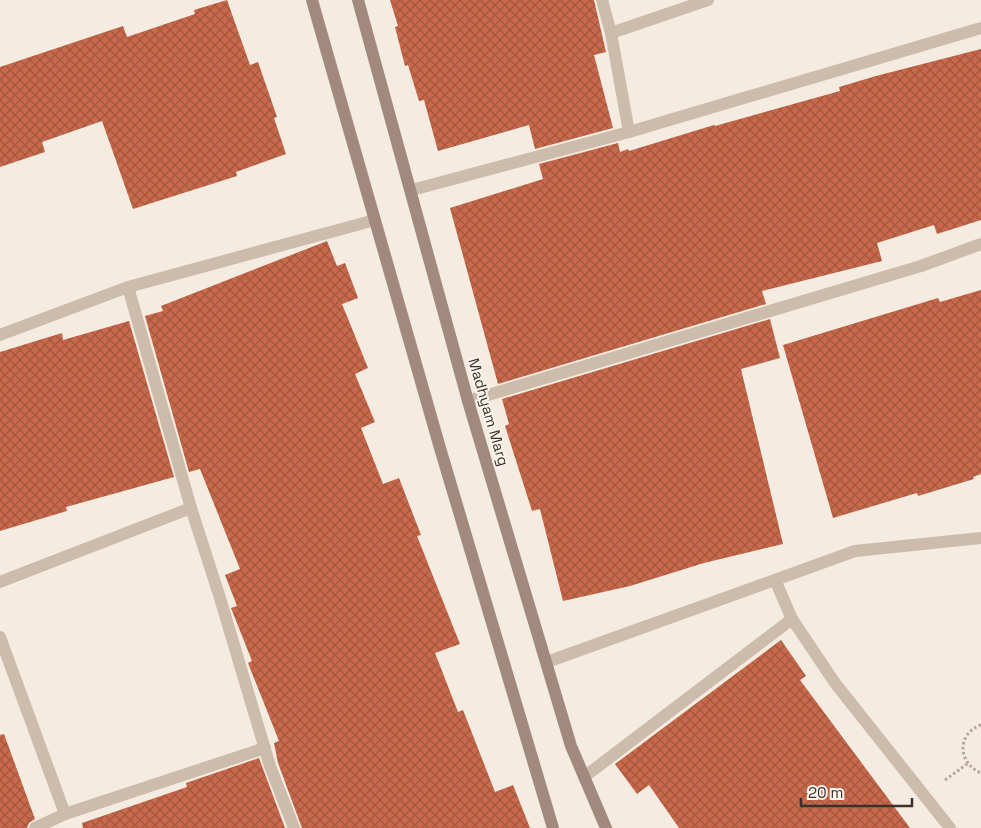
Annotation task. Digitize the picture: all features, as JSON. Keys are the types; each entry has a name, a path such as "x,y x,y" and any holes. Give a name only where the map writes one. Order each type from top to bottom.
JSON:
{"street":[{"path":"312,0 552,828"},
{"name":"Madhyam Marg","path":"358,0 412,190 468,400 571,746 606,828"},
{"path":"602,0 612,33 629,132"},
{"path":"612,33 708,0"},
{"path":"412,190 629,132 981,28"},
{"path":"0,335 128,287 375,220"},
{"path":"468,400 921,266 981,244"},
{"path":"128,287 191,508 266,748 294,828"},
{"path":"0,582 191,508"},
{"path":"547,662 855,551 981,538"},
{"path":"775,580 792,619 835,682 950,828"},
{"path":"584,777 792,619"},
{"path":"0,637 65,814"},
{"path":"35,828 65,814 266,748"}],"path":[{"path":"981,725 968,732 962,748 967,764 981,773"}],"building":[{"path":"227,0 250,65 258,62 277,117 274,118 286,154 236,172 237,176 133,209 102,121 42,142 45,152 0,167 0,67 123,26 127,37 195,14 194,10"},
{"path":"390,0 594,0 606,52 594,55 613,128 535,149 529,125 438,151 424,100 419,101 408,65 405,66 395,27 398,26"},
{"path":"981,49 981,220 937,234 934,225 877,243 882,261 762,291 766,304 498,384 450,208 543,179 539,164 618,143 620,152 628,149 629,151 714,125 840,91 839,87 876,76"},
{"path":"327,241 337,266 345,263 358,298 342,304 368,368 355,374 375,422 361,428 383,484 399,478 421,535 417,536 460,644 435,653 458,712 463,710 495,792 513,785 530,828 302,828 278,763 274,743 279,741 248,663 252,661 231,608 237,606 225,575 240,569 200,469 189,472 145,316 163,311 161,306"},
{"path":"981,290 981,474 973,477 974,479 918,496 917,493 833,518 783,345 938,298 940,302"},
{"path":"770,319 780,358 741,369 783,544 704,563 630,586 563,601 540,509 532,511 505,426 509,424 502,399"},
{"path":"129,321 174,477 66,507 67,511 0,531 0,352 62,333 63,340"},
{"path":"781,640 806,676 800,680 910,828 679,828 649,785 637,794 615,764"},
{"path":"4,734 35,819 29,823 27,828 0,828 0,735"},
{"path":"259,758 285,828 83,828 82,823 187,787 186,783"}]}
